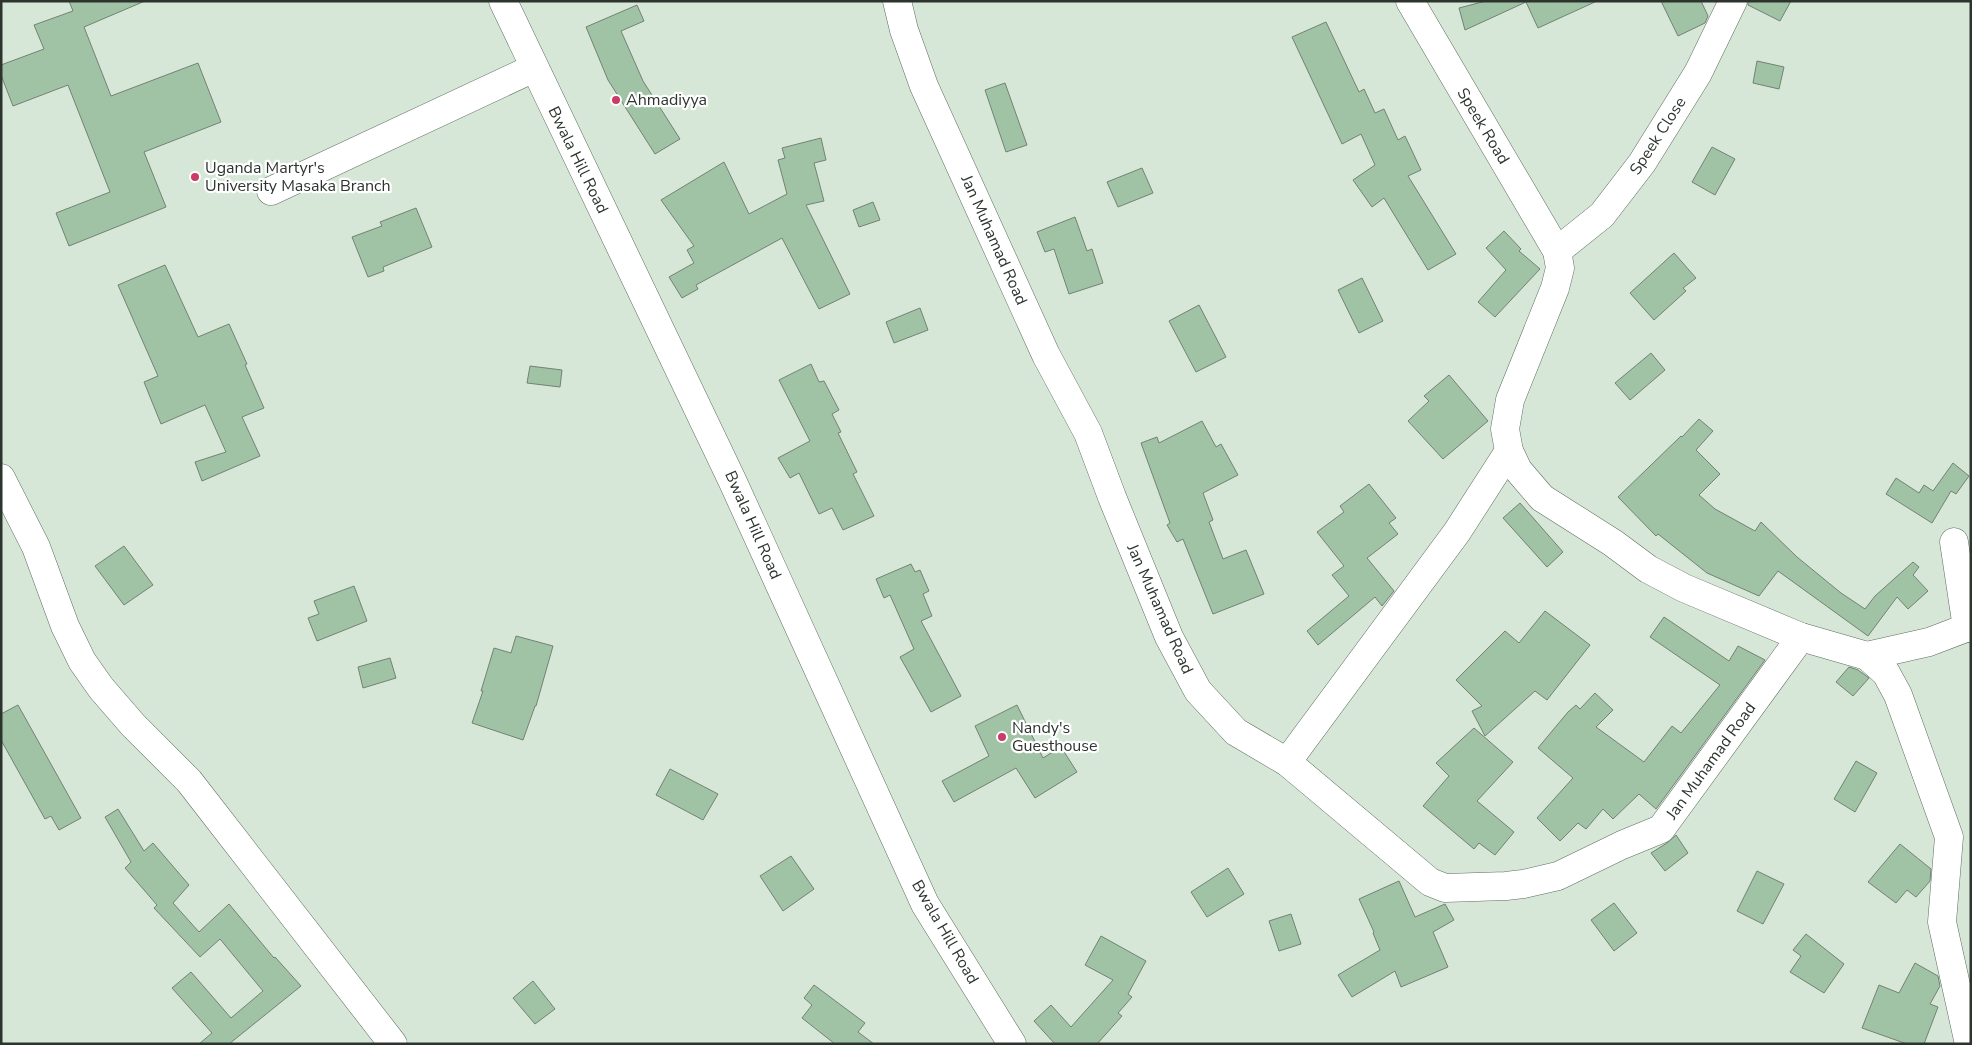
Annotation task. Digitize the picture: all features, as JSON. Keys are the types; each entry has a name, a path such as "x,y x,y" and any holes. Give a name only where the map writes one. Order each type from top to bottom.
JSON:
{"street":[{"name":"Bwala Hill Road","path":"503,1 732,480 925,904 1012,1044"},
{"name":"Jan Muhamad Road","path":"897,1 904,30 924,86 1046,355 1088,433 1169,637 1198,691 1236,732 1287,762 1430,882 1445,888 1506,886 1558,876 1622,845 1661,829 1801,637"},
{"name":"Speek Road","path":"1410,1 1557,251"},
{"name":"Speek Close","path":"1557,251 1602,215 1642,163 1698,73 1733,1"},
{"path":"271,191 534,68"},
{"path":"1557,251 1560,268 1555,288 1510,400 1506,415 1505,429 1509,451 1518,470 1542,498 1613,543 1648,569 1684,588 1801,637 1867,656 1886,672 1898,695 1949,837 1942,922 1969,1044"},
{"path":"1287,762 1457,532 1509,451"},
{"path":"1,478 36,547 65,626 82,661 101,688 133,725 189,781 393,1044"},
{"path":"1867,656 1929,642 1969,627 1954,542"}],"building":[{"path":"69,1 145,1 84,27 111,96 198,63 221,122 144,152 166,207 69,246 56,213 110,192 68,85 13,106 1,75 1,65 44,49 34,25 73,11"},
{"path":"1486,1 1597,1 1538,28 1526,2 1465,30 1459,8"},
{"path":"1661,1 1701,1 1708,16 1705,23 1678,36"},
{"path":"1748,1 1791,1 1780,21 1748,5"},
{"path":"637,5 644,21 621,31 643,81 680,139 655,154 608,80 586,27"},
{"path":"1326,22 1359,92 1364,89 1375,113 1384,109 1398,140 1405,136 1421,170 1408,176 1456,254 1428,270 1384,198 1372,207 1353,180 1375,165 1361,134 1342,144 1292,37"},
{"path":"1757,61 1784,67 1779,89 1753,83"},
{"path":"1005,83 1027,145 1006,152 985,90"},
{"path":"821,138 826,160 814,163 824,201 806,205 850,294 819,309 782,238 696,285 698,289 682,298 669,277 694,263 687,250 694,246 661,200 724,162 749,214 787,194 778,160 785,158 782,148"},
{"path":"1712,147 1735,159 1715,195 1692,182"},
{"path":"1142,168 1153,193 1118,207 1107,182"},
{"path":"873,202 880,220 859,227 853,210"},
{"path":"416,208 432,247 383,267 384,271 368,277 352,237 382,226 380,222"},
{"path":"1075,217 1087,251 1092,249 1103,283 1069,294 1054,249 1045,252 1037,232"},
{"path":"1504,231 1521,249 1519,251 1540,269 1495,317 1478,302 1506,270 1486,248"},
{"path":"1674,253 1696,278 1683,288 1686,291 1654,320 1630,293"},
{"path":"165,265 198,337 229,324 264,408 242,417 260,456 202,481 195,462 226,452 205,405 161,424 144,382 158,376 118,285"},
{"path":"1362,278 1383,321 1359,333 1338,290"},
{"path":"1199,305 1226,357 1196,372 1169,321"},
{"path":"920,308 928,330 894,343 886,322"},
{"path":"1651,353 1665,370 1630,400 1615,383"},
{"path":"811,364 819,382 824,381 839,410 832,414 841,432 838,433 857,472 853,474 874,516 843,530 832,508 819,514 799,473 790,478 778,458 810,441 779,380"},
{"path":"530,366 562,370 560,387 527,383"},
{"path":"1449,375 1488,421 1443,459 1408,421 1429,401 1424,396"},
{"path":"1699,419 1713,431 1696,450 1720,474 1699,495 1715,509 1755,531 1761,522 1797,557 1841,593 1865,609 1875,596 1913,562 1919,567 1913,575 1928,591 1908,609 1897,597 1868,636 1778,571 1759,596 1707,573 1658,534 1656,536 1618,497"},
{"path":"1202,421 1216,447 1221,444 1238,475 1203,493 1213,520 1209,522 1223,559 1246,550 1264,594 1213,614 1183,539 1177,542 1167,525 1170,523 1141,443 1157,437 1159,443"},
{"path":"1953,463 1969,476 1956,494 1951,491 1932,523 1886,494 1896,478 1919,493 1924,485 1933,491"},
{"path":"1369,484 1396,518 1389,523 1398,534 1367,558 1394,591 1382,606 1375,597 1318,645 1307,631 1349,596 1332,575 1344,566 1317,532 1344,512 1340,506"},
{"path":"1520,503 1563,552 1547,567 1503,518"},
{"path":"124,546 153,585 124,605 95,566"},
{"path":"911,564 915,572 920,570 929,591 923,594 932,616 921,621 961,696 931,712 900,657 914,649 890,595 884,598 876,579"},
{"path":"354,586 367,621 317,641 308,618 319,614 314,601"},
{"path":"1545,611 1590,645 1547,700 1535,691 1485,736 1472,711 1482,706 1456,680 1505,631 1519,643"},
{"path":"1664,617 1729,661 1738,646 1765,660 1656,809 1639,794 1613,819 1603,809 1586,829 1578,823 1560,841 1537,818 1573,778 1538,748 1568,712 1576,705 1580,709 1595,693 1613,710 1596,727 1644,762 1672,726 1681,733 1720,685 1650,637"},
{"path":"516,636 553,646 536,706 523,740 472,723 483,691 481,691 494,648 511,653"},
{"path":"390,658 396,678 363,688 358,667"},
{"path":"1849,667 1858,670 1869,678 1853,696 1836,682"},
{"path":"18,705 81,818 59,830 51,816 45,819 1,740 1,714"},
{"path":"1017,705 1043,758 1061,747 1077,772 1035,798 1016,768 954,802 942,781 989,756 975,726"},
{"path":"1474,728 1513,762 1477,801 1514,832 1495,855 1479,843 1474,849 1423,806 1449,776 1436,763"},
{"path":"1856,761 1877,773 1855,812 1834,799"},
{"path":"670,769 718,794 703,820 656,795"},
{"path":"118,809 144,851 153,843 189,885 173,903 199,932 229,904 274,958 301,986 229,1044 199,1044 212,1033 172,988 191,972 231,1018 263,991 220,939 200,957 154,908 157,905 125,868 131,862 105,817"},
{"path":"1676,835 1688,853 1665,871 1651,853"},
{"path":"1900,844 1931,869 1930,881 1916,897 1907,890 1896,903 1868,882"},
{"path":"791,856 814,889 783,911 760,876"},
{"path":"1228,868 1244,894 1207,917 1191,892"},
{"path":"1757,871 1784,884 1763,924 1737,911"},
{"path":"1399,881 1415,917 1445,904 1454,920 1433,932 1448,967 1401,987 1395,971 1352,997 1338,975 1380,950 1359,899"},
{"path":"1614,903 1637,933 1614,951 1591,920"},
{"path":"1291,914 1301,944 1279,951 1269,921"},
{"path":"1806,934 1844,964 1824,993 1790,972 1801,956 1793,950"},
{"path":"1101,936 1146,961 1128,994 1132,997 1118,1013 1122,1016 1097,1044 1055,1044 1034,1021 1051,1005 1071,1027 1113,980 1085,965"},
{"path":"1915,963 1938,976 1940,986 1930,1004 1938,1007 1924,1044 1907,1044 1862,1028 1879,985 1899,993"},
{"path":"533,981 555,1009 535,1024 513,998"},
{"path":"814,985 865,1023 858,1032 874,1044 835,1044 802,1018 812,1005 804,998"}],"place":[{"name":"Ahmadiyya","path":"616,100"},
{"name":"Uganda Martyr's University Masaka Branch","path":"195,177"},
{"name":"Nandy's Guesthouse","path":"1002,737"}]}
